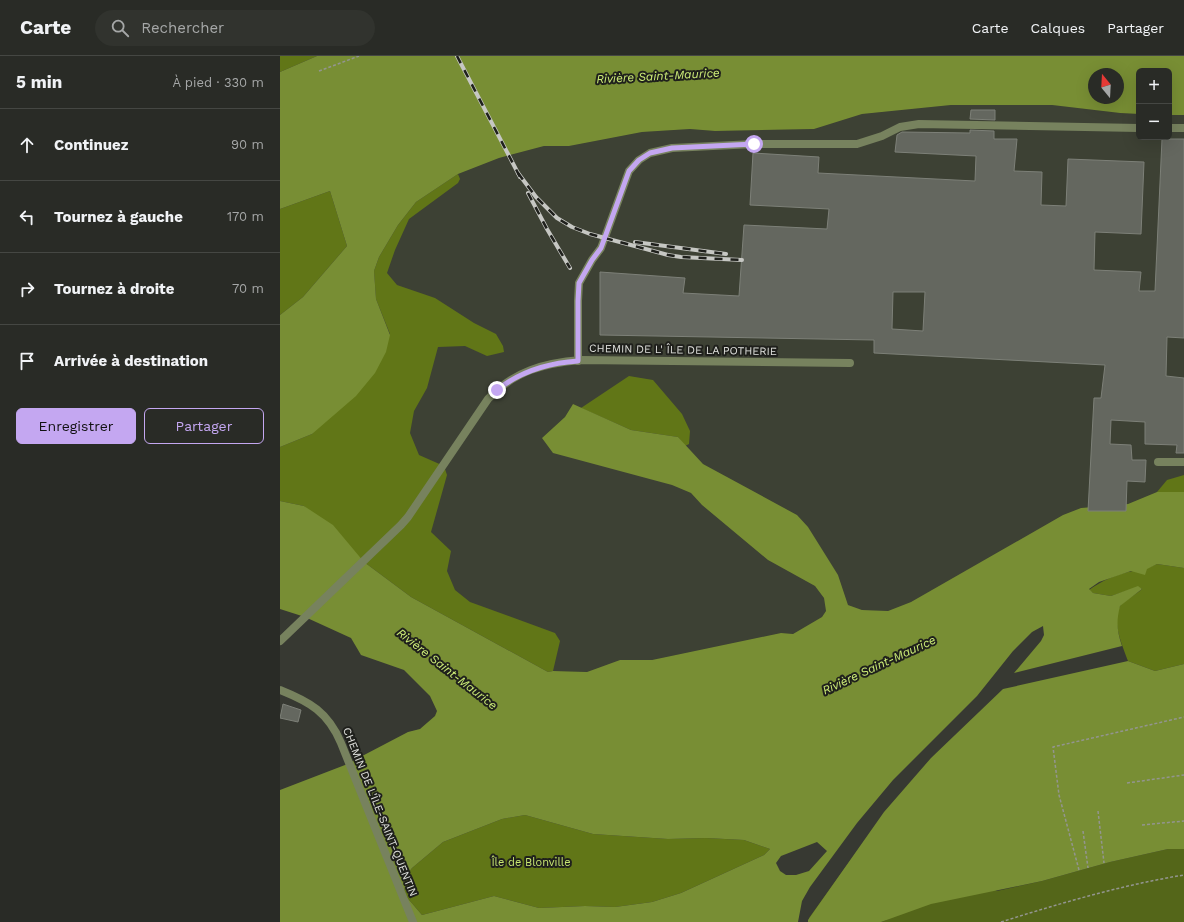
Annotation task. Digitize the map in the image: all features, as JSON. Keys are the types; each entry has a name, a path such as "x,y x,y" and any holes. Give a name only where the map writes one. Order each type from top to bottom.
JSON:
{"street":[{"path":"578,361 579,283 592,260 601,248 629,171 639,160 650,153 672,148 857,144 882,136 900,127 919,124 1136,128"},
{"path":"1172,128 1184,128"},
{"name":"CHEMIN DE L' ÎLE DE LA POTHERIE","path":"280,641 408,517 482,408 497,390 507,382 531,369 559,362 578,361 712,361 850,364"},
{"path":"1158,462 1184,462"},
{"name":"CHEMIN DE L'ÎLE-SAINT-QUENTIN","path":"280,690 308,702 321,712 333,727 345,753 413,922"}],"path":[{"path":"319,72 359,56"},
{"path":"1079,870 1059,795 1053,747 1184,717"},
{"path":"1127,783 1184,776"},
{"path":"1098,811 1104,863"},
{"path":"1142,825 1184,821"},
{"path":"1083,832 1088,868"},
{"path":"1001,922 1083,897 1151,880 1184,875"}],"shaded area":[{"path":"951,105 1052,105 1136,114 1136,140 1172,140 1172,115 1184,115 1184,492 1157,492 1128,504 1081,508 1063,515 911,602 888,611 862,610 848,605 838,575 797,515 703,464 685,446 631,430 573,404 565,417 542,438 691,493 702,505 768,560 815,586 824,598 826,611 822,617 793,634 781,633 652,660 620,660 587,672 548,672 304,506 280,501 280,447 312,434 374,271 416,202 458,174 499,158 544,146 569,146 642,132 690,129 715,131 814,129 862,114"},
{"path":"875,826 997,891 1042,881 1110,862 1168,849 1184,849 1184,922 881,922 889,919 879,922 810,922 809,918"}],"green space":[{"path":"280,56 317,56 280,72"},
{"path":"458,174 460,179 458,183 409,219 395,250 387,273 397,285 435,298 474,323 496,334 503,346 504,352 487,356 465,346 438,347 427,388 414,411 410,433 419,455 444,466 447,475 431,532 451,551 447,571 455,590 470,602 555,633 560,641 553,671 548,672 411,597 364,562 304,506 280,501 280,447 312,434 390,334 376,299 374,271 379,257 398,225 416,202"},
{"path":"330,191 347,246 303,297 280,315 280,209"},
{"path":"629,376 653,380 682,414 690,431 689,444 685,446 678,437 631,430 581,408"},
{"path":"1184,475 1184,492 1157,492 1167,480"},
{"path":"1157,564 1184,568 1184,664 1155,671 1128,661 1117,626 1120,606 1142,589 1138,587 1111,596 1093,593 1089,590 1115,576"},
{"name":"Île de Blonville","path":"525,815 593,834 668,839 706,838 744,840 770,849 764,855 681,893 652,902 615,907 585,906 539,908 494,896 422,915 404,894 406,876 412,868 443,842 502,819"}],"water":[{"name":"Rivière Saint-Maurice","path":"317,56 1184,56 1184,115 1172,115 1172,68 1136,68 1136,114 1052,105 951,105 862,114 814,129 715,131 690,129 642,132 569,146 544,146 499,158 458,174 416,202 398,225 379,257 374,271 376,299 390,335 386,352 375,373 356,396 312,434 280,447 280,315 303,297 347,246 330,191 280,209 280,72"},
{"name":"Rivière Saint-Maurice","path":"573,404 631,430 678,437 703,464 797,515 808,527 838,575 848,605 862,610 888,611 911,602 1063,515 1081,508 1128,504 1157,492 1184,492 1184,568 1157,564 1147,569 1145,575 1131,571 1099,582 1089,589 1093,593 1111,596 1138,586 1142,589 1120,606 1118,626 1122,646 1014,673 1041,641 1044,635 1043,626 1032,632 1013,651 977,696 893,780 857,823 810,887 802,901 798,922 280,922 280,790 345,765 408,732 420,729 435,716 437,711 430,696 404,670 361,655 351,638 305,617 280,609 280,501 304,506 333,525 364,562 411,597 548,672 587,672 620,660 652,660 781,633 793,634 822,617 826,611 824,598 815,586 768,560 702,505 691,493 672,485 553,453 542,438 565,417","holes":["525,815 593,834 668,839 706,838 744,840 770,849 764,855 681,893 652,902 615,907 585,906 539,908 494,896 422,915 404,894 406,876 412,868 443,842 502,819","817,842 827,851 809,871 796,875 786,875 780,871 776,863 781,856"]},
{"path":"1128,661 1155,671 1184,664 1184,849 1168,849 1110,862 1042,881 931,904 881,922 808,922 884,812 931,758 1003,689"}],"building":[{"path":"971,110 995,110 995,120 970,119"},
{"path":"970,130 994,131 994,139 1017,139 1014,171 1042,172 1041,205 1066,206 1068,159 1144,162 1141,234 1095,232 1094,270 1141,272 1139,291 1155,291 1162,140 1184,139 1184,338 1167,337 1166,376 1184,378 1184,453 1176,453 1177,445 1145,444 1145,422 1111,420 1110,444 1131,445 1132,460 1146,460 1145,482 1127,481 1126,511 1088,511 1094,398 1101,398 1105,365 874,353 874,340 600,335 600,272 685,278 683,293 739,296 744,225 827,229 829,209 750,205 753,153 819,157 818,173 975,181 976,156 895,152 897,135 902,132 970,133","holes":["893,292 925,292 923,331 892,329"]},
{"path":"283,704 301,710 298,722 280,718"}],"railway":[{"path":"457,56 520,177"},
{"path":"518,173 536,197 557,218 572,227 590,234 668,255 742,260"},
{"path":"528,193 570,268"},
{"path":"635,242 726,254"}],"route":[{"path":"497,390 518,375 531,369 559,362 578,361 579,283 592,260 601,248 629,171 639,160 650,153 672,148 754,144"}]}
